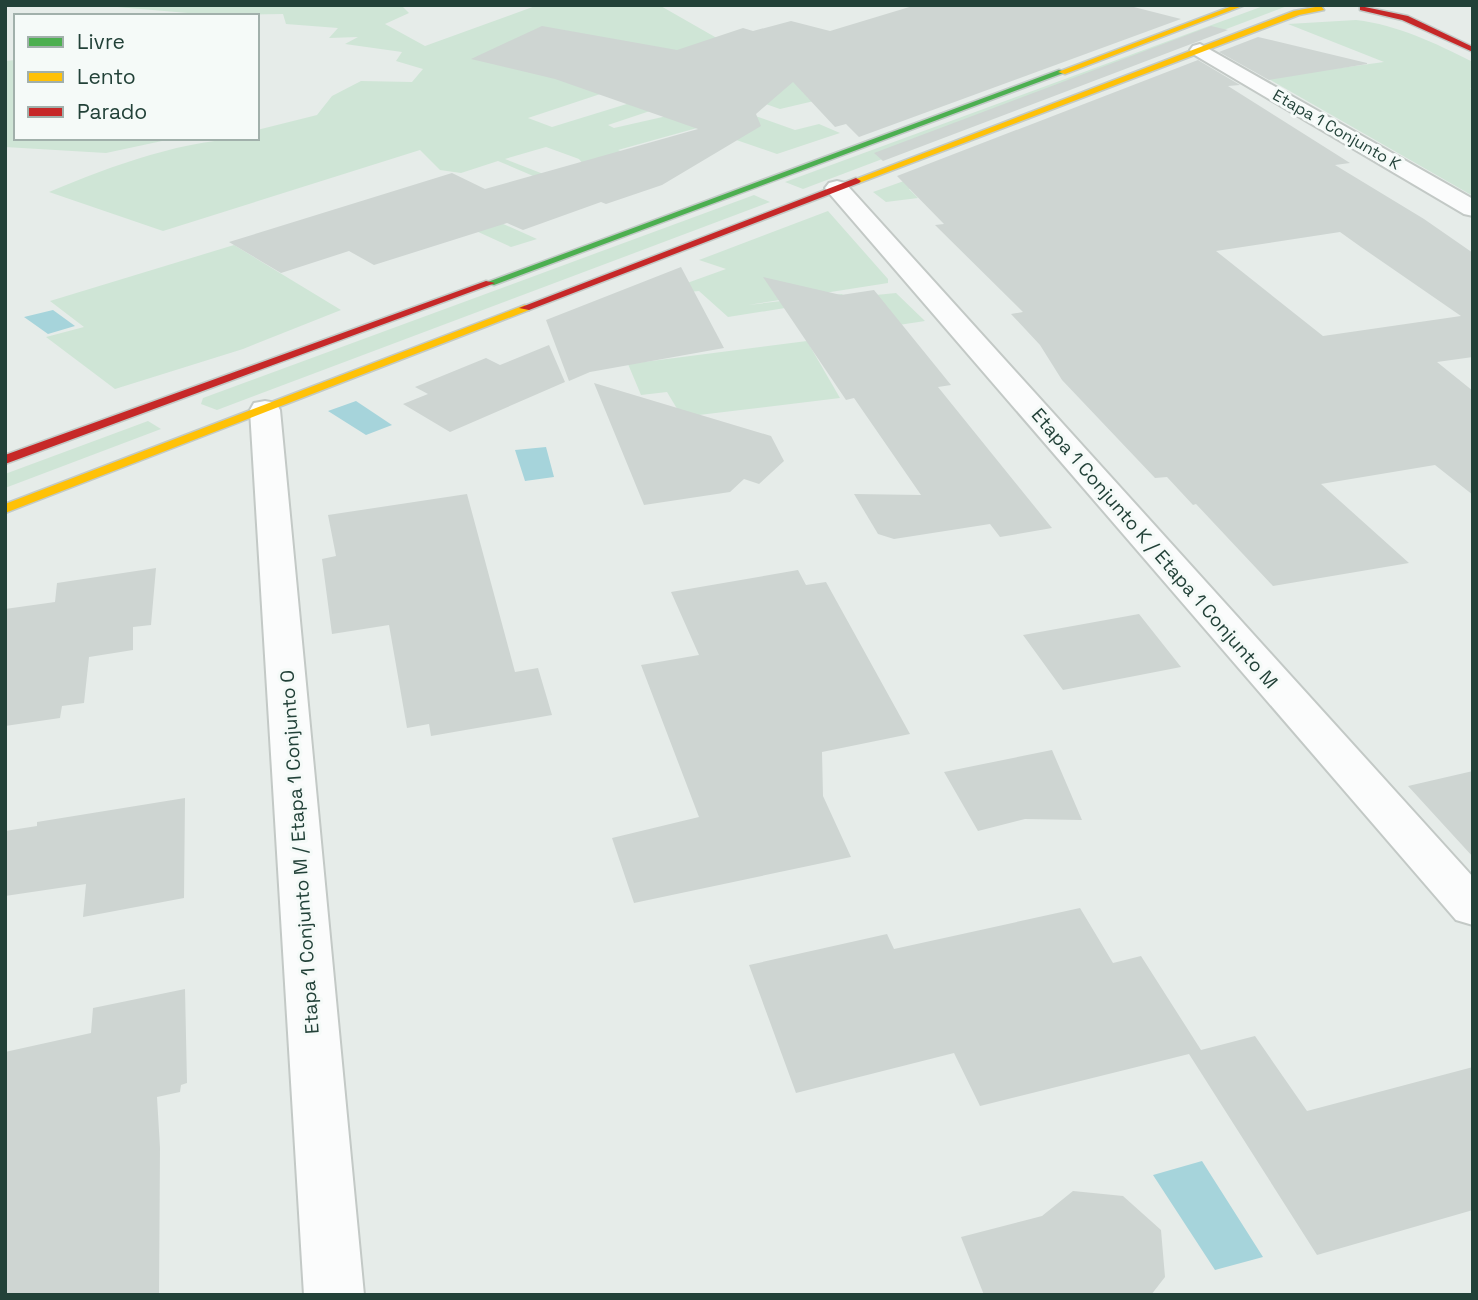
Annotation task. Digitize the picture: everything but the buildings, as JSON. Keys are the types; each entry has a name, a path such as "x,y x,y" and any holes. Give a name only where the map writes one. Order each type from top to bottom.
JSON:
{"street":[{"path":"5,460 760,186 1242,5"},
{"path":"1300,5 1332,9"},
{"path":"5,509 1297,13 1371,7 1405,18 1473,50"},
{"name":"Etapa 1 Conjunto K","path":"1200,50 1473,209"},
{"path":"760,186 800,202"},
{"name":"Etapa 1 Conjunto K / Etapa 1 Conjunto M","path":"837,188 1473,908"},
{"path":"160,404 204,433"},
{"name":"Etapa 1 Conjunto M / Etapa 1 Conjunto O","path":"265,410 334,1295"}],"green space":[{"path":"94,5 401,5 409,13 385,24 425,46 538,5 659,5 736,49 528,118 552,127 630,103 650,111 608,125 614,128 667,116 744,112 795,130 819,124 840,133 777,154 684,122 697,128 618,150 638,158 552,184 498,161 461,173 440,170 420,150 163,231 49,192 125,163 177,148 224,140 259,140 259,130 317,115 332,96 361,81 412,82 423,69 396,61 402,52 345,44 358,37 329,38 338,28 286,24 283,14 199,14","holes":["546,147 579,159 583,164 551,177 505,159"]},
{"path":"1266,5 1287,6 803,189 785,182"},
{"path":"1356,20 1401,30 1473,62 1473,88 1470,88 1473,90 1473,196 1267,78 1384,62 1288,24"},
{"path":"743,58 837,88 807,97 814,101 780,109 723,89"},
{"path":"14,60 14,140 167,140 106,153 5,147 5,61"},
{"path":"918,176 928,187 909,189 918,198 886,202 873,192"},
{"path":"429,191 537,239 511,247 439,214"},
{"path":"754,195 770,202 217,410 201,404 203,398"},
{"path":"828,211 888,279 888,283 748,305 842,294 846,298 896,293 925,321 833,335 785,308 728,317 699,291 651,296 726,269 699,260"},
{"path":"234,245 341,310 243,349 115,389 46,337 84,327 50,301"},
{"path":"807,341 840,398 682,417 667,392 641,395 628,364"},
{"path":"148,421 161,429 5,488 5,474"}],"water":[{"path":"53,310 75,326 48,334 24,317"},
{"path":"356,401 392,425 366,435 328,411"},
{"path":"546,447 554,477 525,481 515,450"},
{"path":"1202,1161 1263,1257 1215,1270 1153,1175"}],"traffic: fast":[{"path":"490,283 1062,72"}],"traffic: slow":[{"path":"1062,72 1242,5"},
{"path":"856,181 1297,13 1321,8"},
{"path":"5,509 525,308"}],"traffic: jam":[{"path":"1363,8 1405,18 1473,50"},
{"path":"525,308 856,181"},
{"path":"5,460 490,283"}]}
